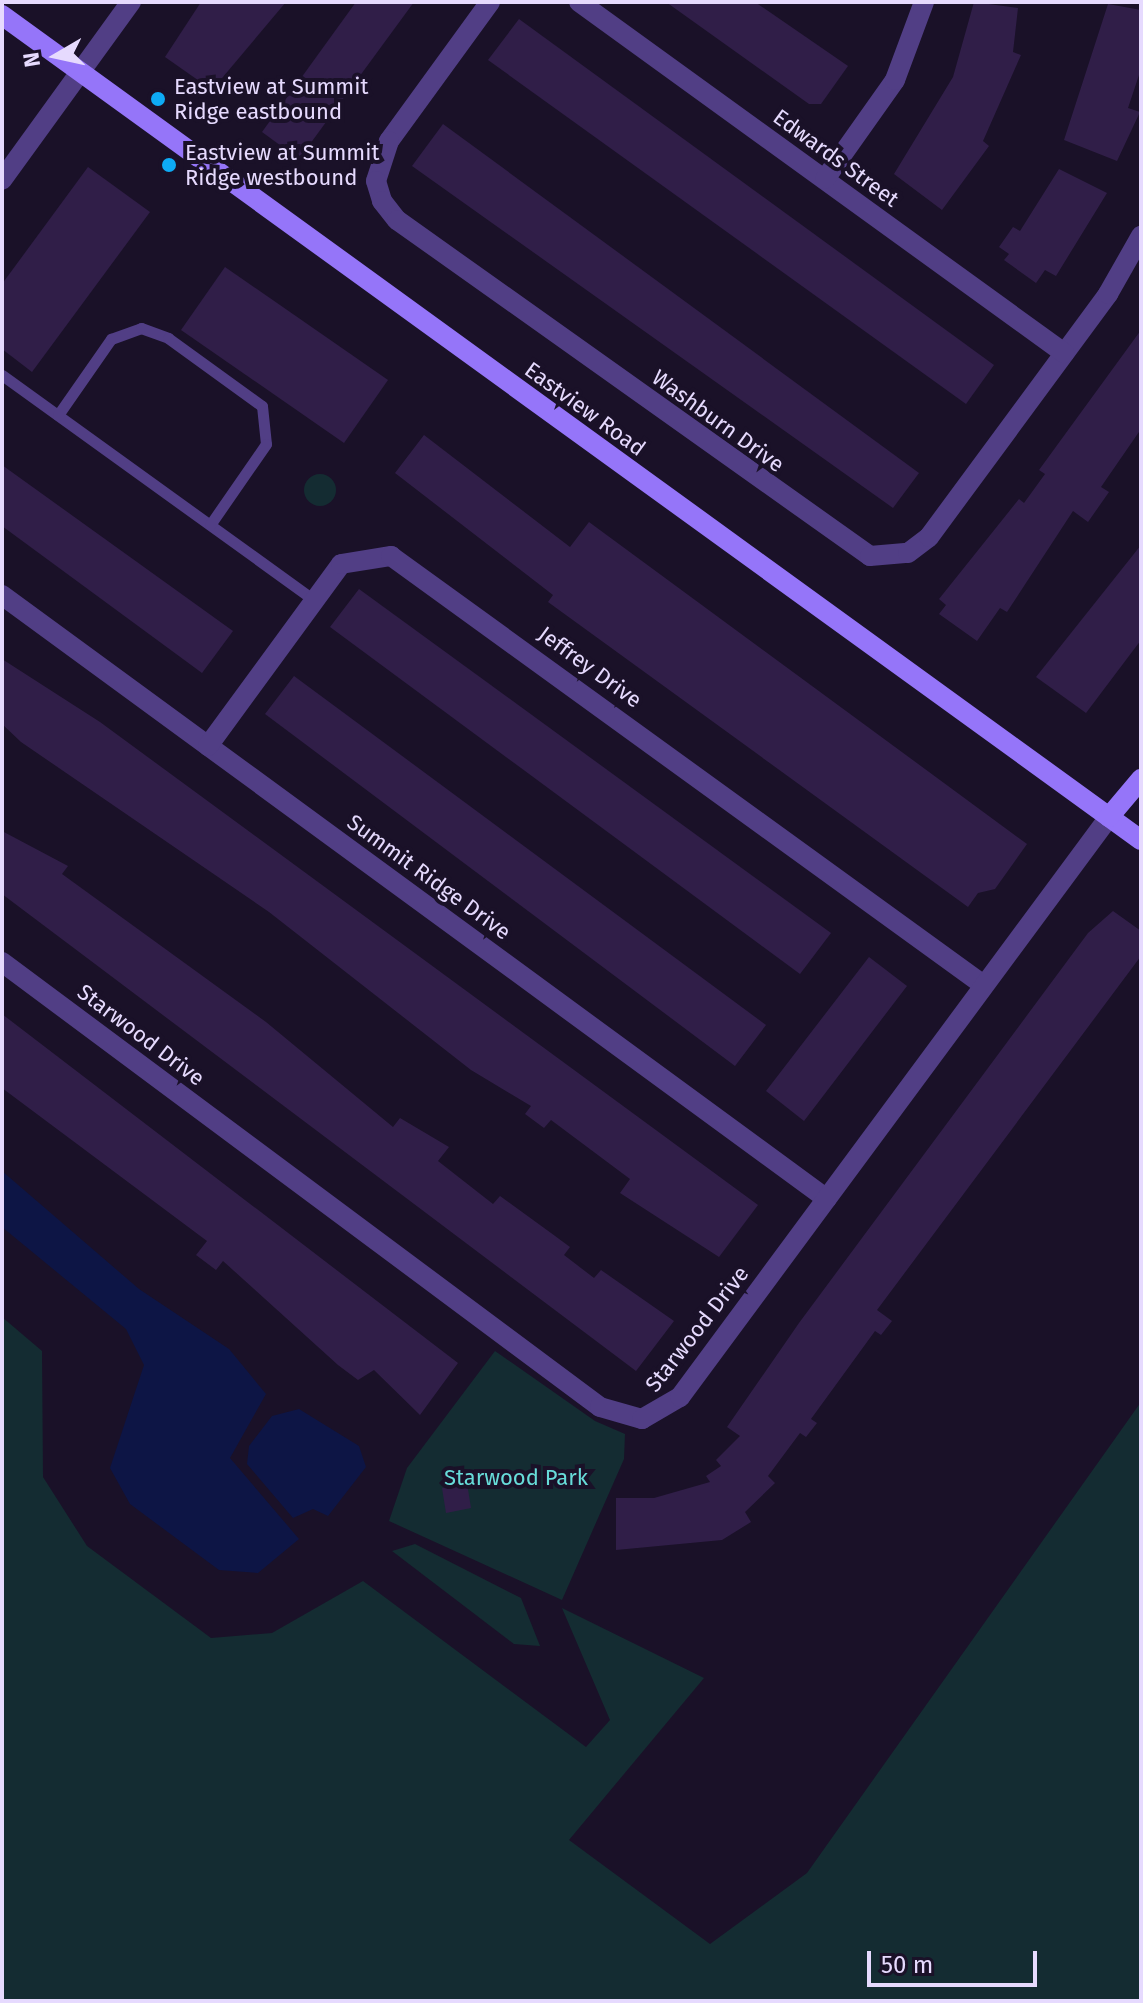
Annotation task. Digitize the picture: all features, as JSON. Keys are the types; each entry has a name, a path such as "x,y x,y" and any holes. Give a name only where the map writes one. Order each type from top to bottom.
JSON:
{"street":[{"path":"2,180 131,2"},
{"name":"Washburn Drive","path":"490,2 389,141 376,181 382,201 397,220 852,547 888,558 929,537 1064,353 1141,236"},
{"name":"Edwards Street","path":"579,2 1064,353"},
{"path":"825,179 895,80 924,2"},
{"name":"Eastview Road","path":"2,15 79,74 1141,840"},
{"name":"Jeffrey Drive","path":"208,746 314,600 352,559 379,554 409,564 982,984"},
{"name":"Summit Ridge Drive","path":"2,595 827,1199"},
{"name":"Starwood Drive","path":"2,962 614,1416 642,1419 669,1408 827,1199 982,984 1141,779"}],"lane":[{"path":"58,415 111,339 130,328 161,334 262,406 266,444 210,525"},
{"path":"2,375 314,600"}],"green space":[{"path":"320,474 332,478 336,490 332,502 320,506 308,502 304,490 308,478"},
{"path":"2,1317 42,1351 43,1477 87,1546 211,1638 272,1633 363,1581 586,1747 610,1720 562,1608 704,1678 569,1840 710,1944 807,1873 1141,1402 1141,2001 2,2001"},
{"name":"Starwood Park","path":"495,1351 595,1421 625,1434 624,1459 562,1600 389,1521 407,1468"},
{"path":"415,1544 521,1598 540,1646 514,1644 392,1551"}],"shaded area":[{"path":"2,1171 139,1289 229,1349 266,1394 230,1458 299,1539 258,1573 219,1570 130,1504 110,1468 144,1365 126,1329 2,1227"},
{"path":"299,1409 359,1446 366,1467 328,1516 313,1509 293,1518 247,1464 249,1446 272,1416"}],"building":[{"path":"201,2 286,2 212,90 165,57"},
{"path":"356,2 414,2 299,159 262,132"},
{"path":"666,2 755,2 848,66 821,104 809,104"},
{"path":"974,2 1018,8 1013,52 1021,55 983,141 989,146 942,210 894,174 953,77"},
{"path":"1108,4 1141,10 1141,69 1128,108 1140,112 1117,161 1064,140"},
{"path":"519,19 994,365 966,404 488,60"},
{"path":"443,124 919,473 893,508 412,166"},
{"path":"88,167 150,212 32,372 2,349 2,284"},
{"path":"1059,169 1107,193 1056,276 1045,270 1036,283 1004,260 1009,254 999,247 1013,227 1020,231"},
{"path":"225,267 388,380 344,443 181,330"},
{"path":"1141,330 1141,429 1101,487 1109,492 1088,522 1073,511 1007,612 1000,608 977,641 939,614 946,605 939,599 1019,499 1024,503 1045,474 1039,470"},
{"path":"424,435 570,547 589,522 1027,844 995,889 978,893 968,907 548,602 553,595 395,473"},
{"path":"2,465 233,631 202,673 2,526"},
{"path":"1141,545 1141,640 1086,713 1036,677"},
{"path":"359,589 831,933 800,974 330,627"},
{"path":"2,659 100,722 758,1205 719,1257 620,1193 630,1179 551,1120 544,1128 525,1114 531,1106 471,1070 269,912 21,742 2,724"},
{"path":"294,676 766,1025 735,1066 265,714"},
{"path":"2,831 68,866 62,874 266,1022 393,1127 400,1118 449,1147 438,1161 493,1204 500,1196 570,1247 564,1255 594,1278 601,1270 674,1321 636,1371 2,894"},
{"path":"1113,911 1141,931 1141,956 877,1310 892,1321 881,1335 875,1331 811,1419 817,1423 806,1437 800,1433 768,1476 775,1483 745,1512 751,1522 722,1540 616,1550 616,1498 654,1498 710,1482 706,1476 721,1466 716,1460 740,1436 727,1427 799,1323 1088,933"},
{"path":"869,957 907,986 804,1121 766,1091"},
{"path":"2,1014 458,1363 420,1415 374,1370 358,1380 338,1365 223,1261 216,1270 196,1255 207,1241 2,1088"},
{"path":"467,1483 471,1508 446,1513 442,1488"}],"place":[{"name":"Eastview at Summit Ridge eastbound","path":"158,99"},
{"name":"Eastview at Summit Ridge westbound","path":"169,165"}]}
